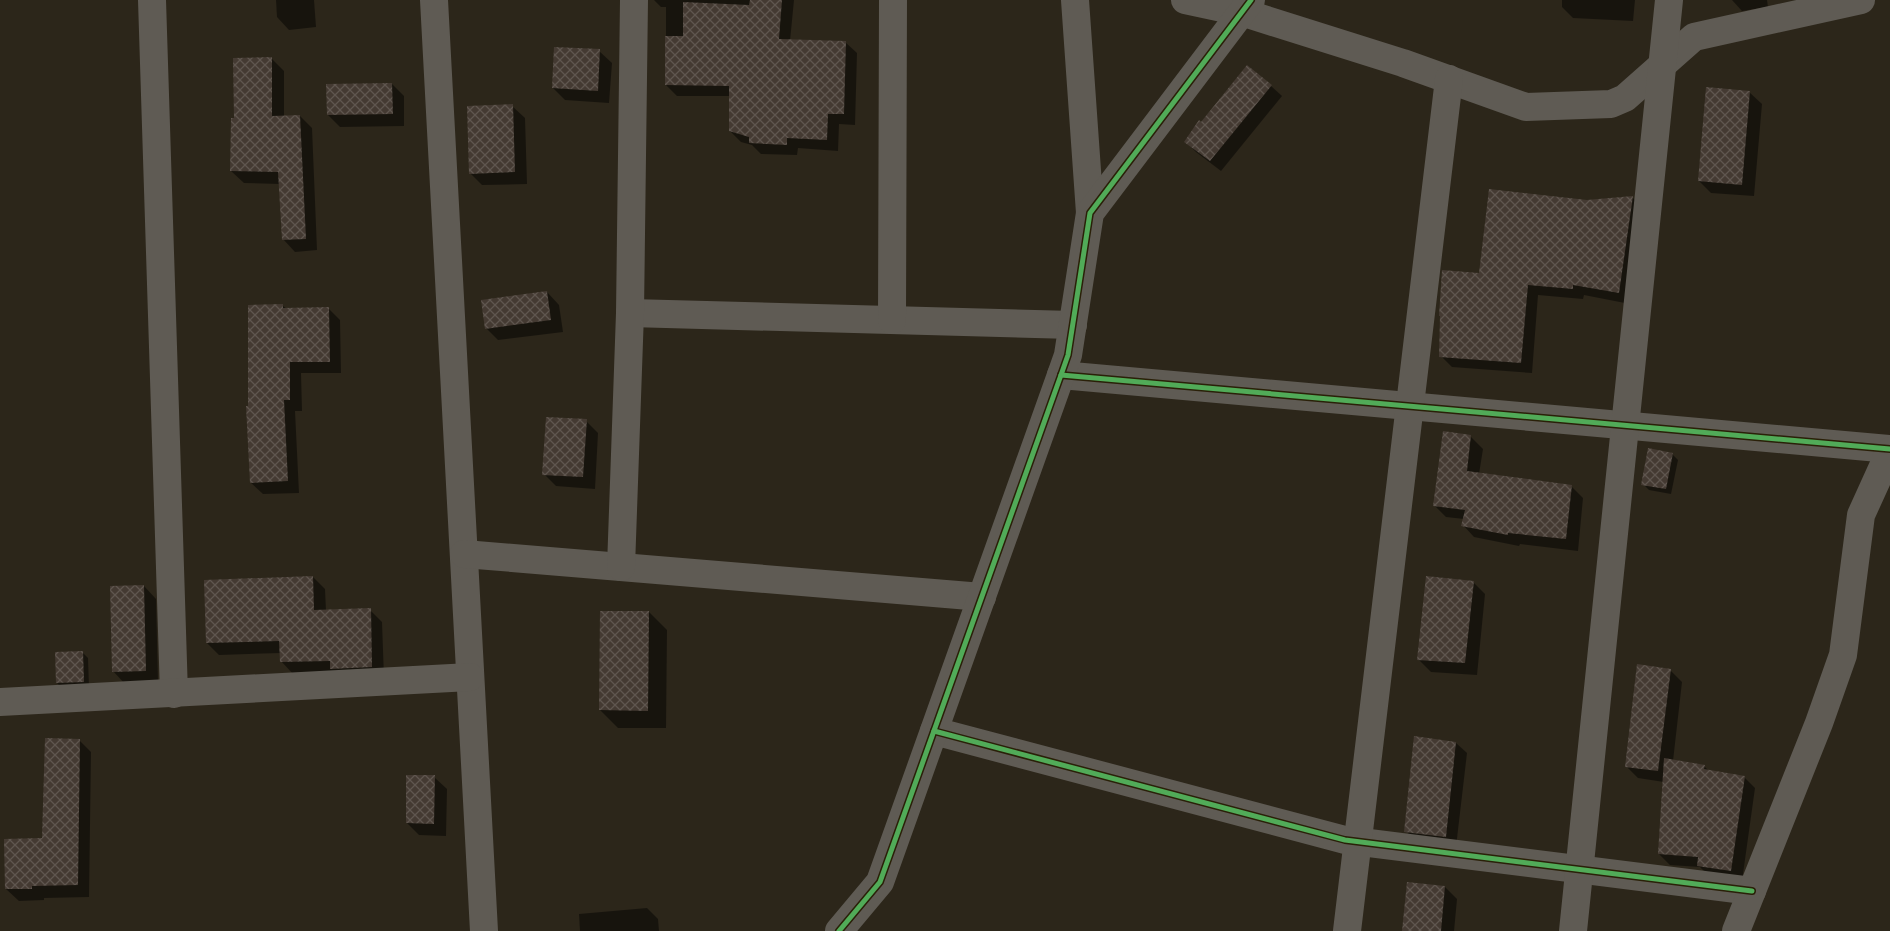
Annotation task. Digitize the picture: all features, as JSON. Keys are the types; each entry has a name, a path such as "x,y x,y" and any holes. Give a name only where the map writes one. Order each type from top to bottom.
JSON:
{"street":[{"path":"152,0 174,694"},
{"path":"434,0 484,931"},
{"path":"621,567 630,313 634,0"},
{"path":"892,320 893,0"},
{"path":"839,931 880,882 1068,355 1090,213 1075,0"},
{"path":"1185,0 1246,6 1526,107 1611,104 1625,98 1663,67 1694,37 1861,0"},
{"path":"1573,931 1669,0"},
{"path":"1090,213 1246,6"},
{"path":"1347,931 1450,79"},
{"path":"630,313 1073,325"},
{"path":"1061,375 1890,450 1861,515 1843,655 1819,724 1736,931"},
{"path":"464,554 982,597"},
{"path":"0,702 470,677"},
{"path":"934,731 1345,840 1752,890"}],"building":[{"path":"750,0 782,0 779,39 846,41 844,114 828,114 827,140 787,138 787,145 749,143 749,137 729,131 729,86 665,85 665,36 683,36 683,2 749,5"},
{"path":"554,47 600,49 598,91 552,88"},
{"path":"272,57 272,116 300,115 306,239 282,240 278,172 230,171 231,118 234,118 233,58"},
{"path":"1247,65 1272,85 1210,161 1184,142 1199,120 1201,122"},
{"path":"392,83 393,114 327,115 326,84"},
{"path":"1706,87 1750,91 1742,185 1698,181"},
{"path":"513,104 515,172 469,174 467,106"},
{"path":"1489,189 1587,200 1633,196 1619,293 1573,285 1573,289 1528,285 1521,363 1439,357 1442,270 1479,273"},
{"path":"547,291 551,320 485,329 481,300"},
{"path":"283,304 283,308 329,307 330,362 290,362 290,400 284,400 288,481 250,483 246,406 248,406 248,305"},
{"path":"546,417 587,419 583,477 542,475"},
{"path":"1443,431 1471,435 1467,471 1572,485 1566,539 1508,533 1508,535 1461,526 1465,510 1433,506"},
{"path":"1648,448 1673,453 1666,489 1641,485"},
{"path":"313,576 314,610 371,608 372,667 330,669 330,661 280,662 279,641 206,643 204,580"},
{"path":"1426,576 1474,581 1465,663 1417,660"},
{"path":"144,585 146,671 112,672 110,586"},
{"path":"600,611 649,611 648,711 599,710"},
{"path":"83,651 84,682 56,683 55,652"},
{"path":"1637,664 1671,669 1658,771 1625,767"},
{"path":"1414,736 1456,742 1446,837 1404,832"},
{"path":"45,738 80,739 78,885 32,886 32,889 5,889 4,839 42,838"},
{"path":"1664,758 1705,765 1704,769 1745,776 1731,871 1697,866 1698,857 1658,854"},
{"path":"406,775 435,775 434,824 406,823"},
{"path":"1407,882 1445,886 1441,931 1402,931"}],"cycle path":[{"path":"839,931 880,882 1068,355 1090,213 1251,0"},
{"path":"1061,375 1890,449"},
{"path":"934,731 1345,840 1752,891"}]}
